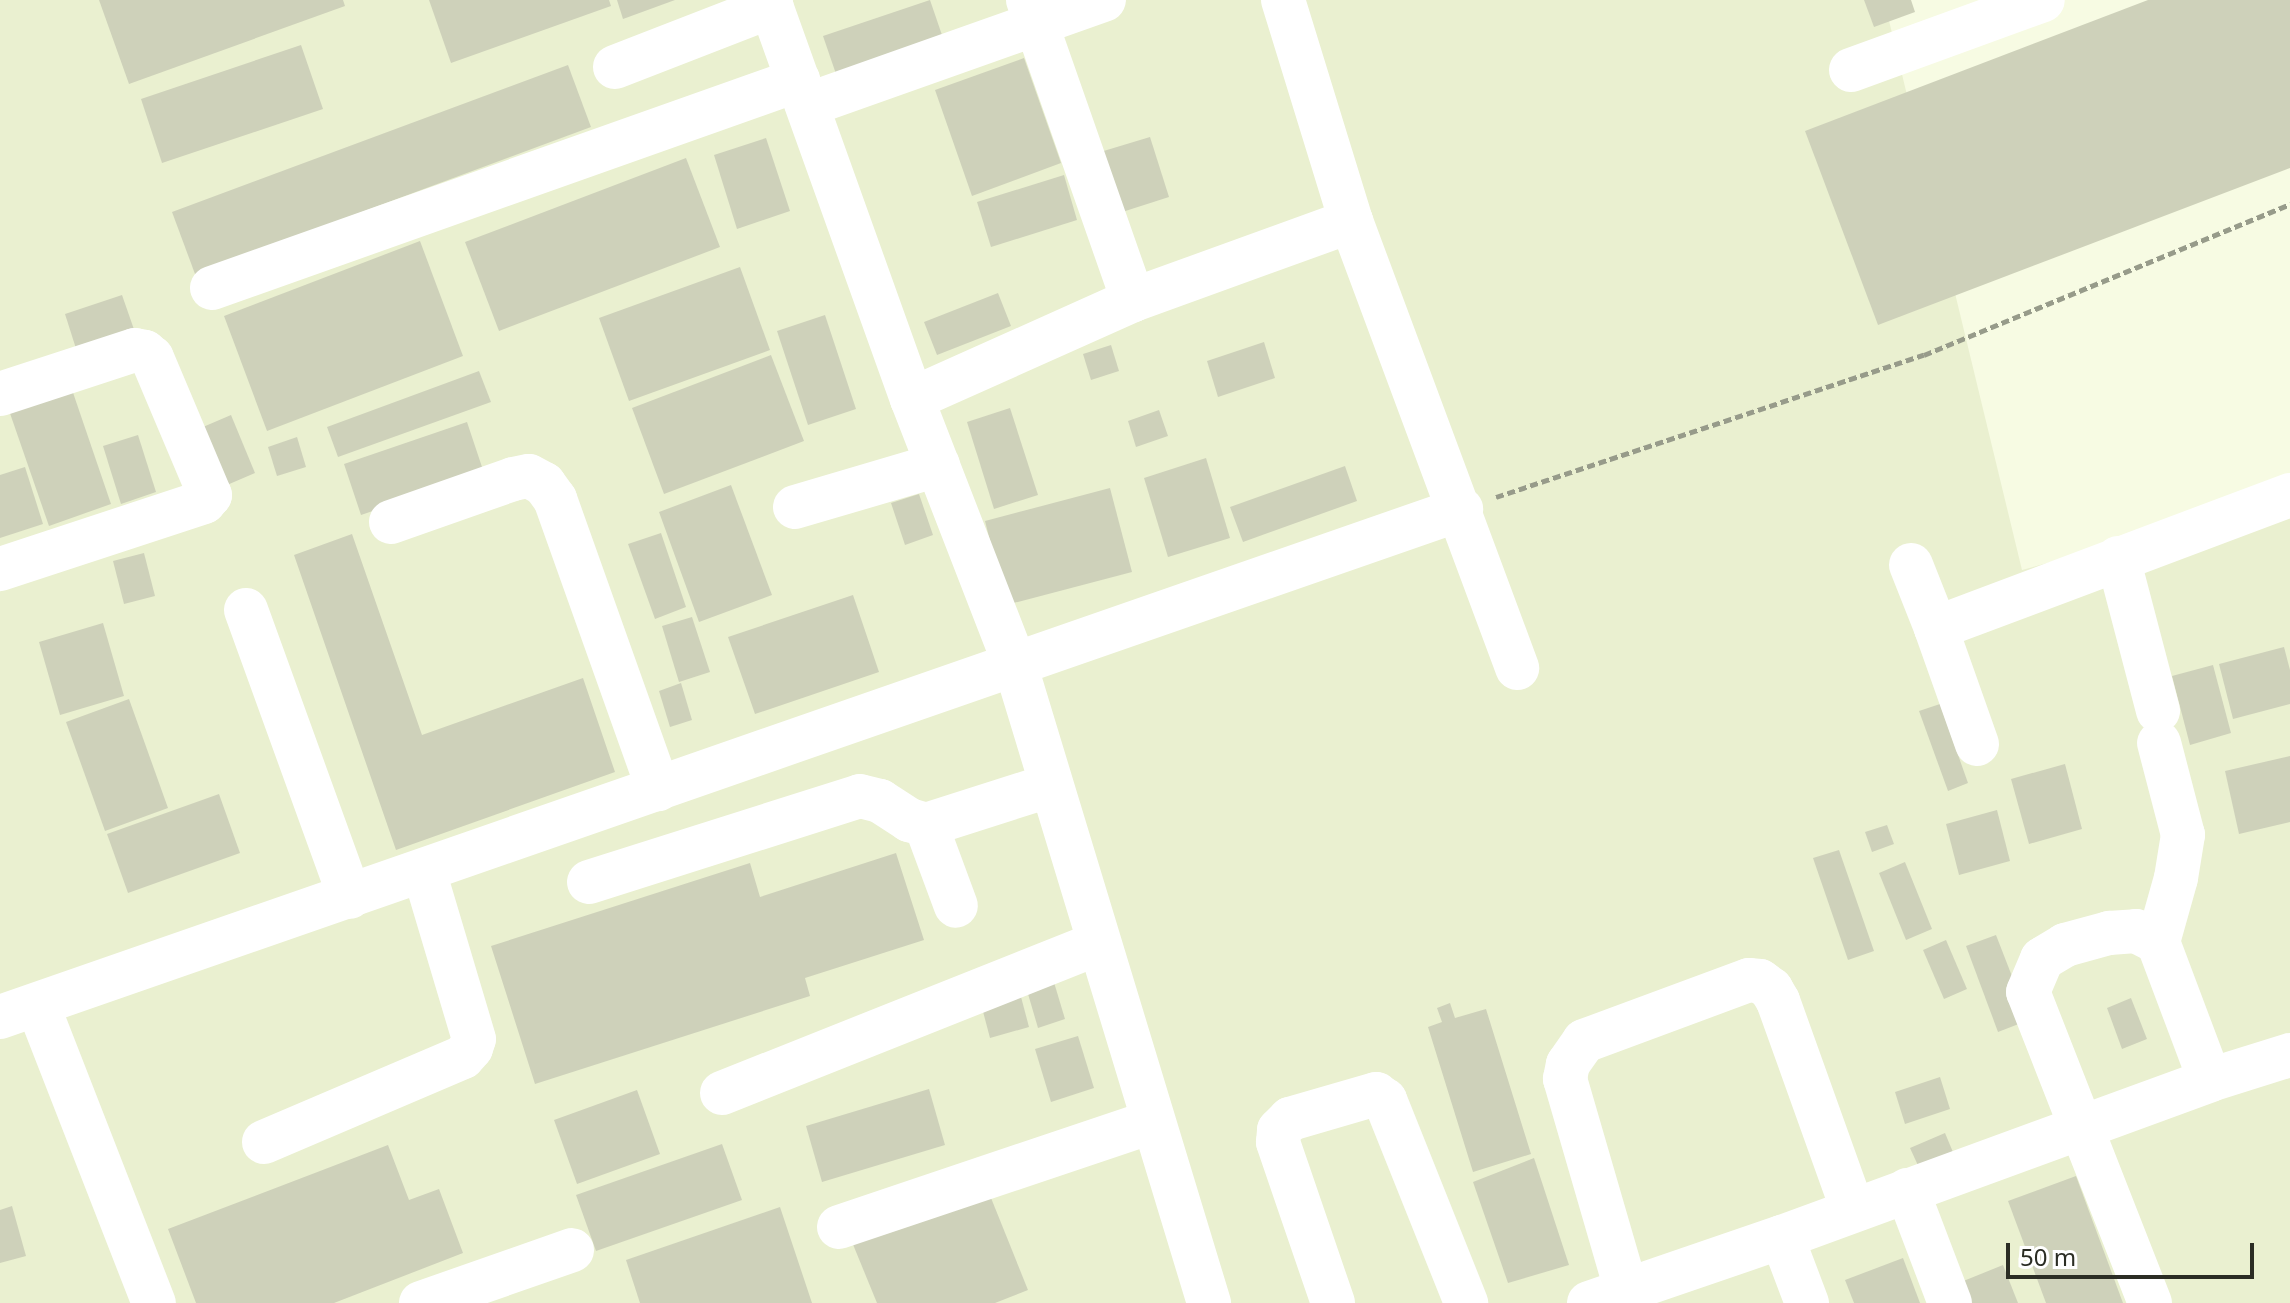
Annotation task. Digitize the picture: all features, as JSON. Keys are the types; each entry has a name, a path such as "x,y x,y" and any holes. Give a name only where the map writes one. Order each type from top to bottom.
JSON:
{"street":[{"path":"212,288 802,92 1032,11 1104,0"},
{"path":"1283,0 1351,221 1461,509 1517,668"},
{"path":"1851,70 2043,0"},
{"path":"615,67 770,3 912,399 1015,664 1151,1122 1209,1303"},
{"path":"1032,11 1133,300"},
{"path":"912,399 1133,300 1351,221"},
{"path":"0,394 135,350 145,352 152,358 210,495 204,502 0,569"},
{"path":"795,507 938,465"},
{"path":"391,522 513,479 529,476 544,484 555,499 658,789"},
{"path":"1936,628 2290,495"},
{"path":"154,1303 19,1012 1461,509"},
{"path":"2118,558 2183,835 2176,878 2158,942 2210,1080"},
{"path":"1911,565 1977,744"},
{"path":"246,610 350,897"},
{"path":"589,882 860,796 880,801 909,820 926,825 1051,785"},
{"path":"926,825 956,906"},
{"path":"264,1142 463,1057 471,1048 474,1039 424,871"},
{"path":"2150,1303 2028,992 2031,977 2042,959 2065,945 2109,933 2136,931 2158,942"},
{"path":"722,1093 1098,943"},
{"path":"1853,1210 1771,989 1749,980 1584,1041 1568,1064 1565,1079 1607,1296 1782,1237 2210,1080 2290,1055"},
{"path":"1333,1303 1278,1142 1279,1130 1290,1119 1376,1094 1385,1100 1466,1303"},
{"path":"839,1227 1151,1122"},
{"path":"1907,1190 1950,1303"},
{"path":"1782,1237 1807,1303"},
{"path":"421,1303 572,1250"}],"path":[{"path":"1461,509 1924,355 2290,204"}],"shaded area":[{"path":"0,0 1884,0 2022,570 2290,495 2290,1303 0,1303"}],"building":[{"path":"99,0 343,0 345,6 129,84"},
{"path":"429,0 609,0 611,6 451,63"},
{"path":"617,0 675,0 623,19"},
{"path":"930,0 943,38 836,74 823,36"},
{"path":"1864,0 1911,0 1915,12 1874,27"},
{"path":"2148,0 2290,0 2290,168 1878,325 1805,131"},
{"path":"301,45 323,109 162,163 141,99"},
{"path":"1024,58 1061,163 972,196 935,90"},
{"path":"568,65 591,127 195,274 172,212"},
{"path":"1150,137 1169,197 1116,214 1097,153"},
{"path":"766,138 790,211 737,229 714,155"},
{"path":"686,158 720,247 499,331 465,242"},
{"path":"1064,175 1077,220 991,247 977,202"},
{"path":"420,241 463,356 267,431 224,316"},
{"path":"740,267 770,350 629,401 599,318"},
{"path":"998,293 1011,326 937,355 924,322"},
{"path":"122,295 137,338 79,358 65,314"},
{"path":"825,315 856,409 808,425 777,331"},
{"path":"1264,342 1275,378 1218,397 1207,361"},
{"path":"1111,345 1119,371 1091,380 1083,354"},
{"path":"771,355 804,441 664,494 632,408"},
{"path":"479,371 491,402 338,457 327,427"},
{"path":"67,375 111,504 49,526 4,396"},
{"path":"1010,408 1038,495 994,509 967,422"},
{"path":"1159,410 1168,436 1136,447 1128,421"},
{"path":"231,415 255,473 220,488 196,430"},
{"path":"467,422 484,473 361,515 344,464"},
{"path":"138,435 156,492 121,504 103,446"},
{"path":"297,437 306,467 277,476 268,447"},
{"path":"1206,458 1230,538 1168,557 1144,478"},
{"path":"1345,466 1357,501 1243,542 1230,507"},
{"path":"25,467 43,524 0,538 0,475"},
{"path":"731,485 772,595 699,622 659,512"},
{"path":"1110,488 1132,572 1006,605 985,521"},
{"path":"919,494 933,535 905,545 891,503"},
{"path":"661,533 686,607 655,619 628,544"},
{"path":"352,534 422,735 583,678 615,772 396,850 294,555"},
{"path":"144,553 155,596 124,604 113,561"},
{"path":"853,595 879,672 755,714 728,637"},
{"path":"692,617 710,672 679,682 662,626"},
{"path":"103,623 124,696 60,715 39,642"},
{"path":"2284,647 2290,670 2290,704 2233,719 2219,664"},
{"path":"2213,665 2231,733 2190,745 2172,676"},
{"path":"681,683 692,720 670,727 659,691"},
{"path":"129,699 168,808 105,831 66,722"},
{"path":"1940,704 1968,783 1948,791 1919,711"},
{"path":"2290,756 2290,822 2239,834 2225,771"},
{"path":"2065,764 2082,829 2029,844 2011,779"},
{"path":"219,794 240,853 128,893 107,834"},
{"path":"1997,810 2010,861 1959,875 1946,824"},
{"path":"1887,825 1894,844 1872,852 1865,832"},
{"path":"1839,850 1874,951 1848,960 1813,858"},
{"path":"896,853 924,940 805,978 810,996 535,1084 491,946 750,863 760,897"},
{"path":"1905,862 1932,929 1906,940 1879,873"},
{"path":"1996,935 2029,1020 1998,1032 1966,946"},
{"path":"1946,940 1967,989 1944,999 1923,950"},
{"path":"1053,979 1065,1019 1038,1028 1026,987"},
{"path":"1020,993 1029,1027 990,1038 981,1004"},
{"path":"2131,998 2147,1039 2122,1049 2107,1008"},
{"path":"1450,1003 1455,1018 1486,1009 1531,1154 1473,1172 1428,1027 1442,1022 1437,1008"},
{"path":"1078,1036 1094,1088 1051,1102 1035,1049"},
{"path":"1940,1077 1950,1109 1905,1124 1895,1092"},
{"path":"929,1089 945,1145 822,1182 806,1126"},
{"path":"637,1090 660,1154 577,1184 554,1120"},
{"path":"1945,1133 1955,1157 1921,1172 1910,1148"},
{"path":"722,1144 742,1200 596,1251 576,1195"},
{"path":"388,1145 409,1200 439,1189 463,1253 334,1303 196,1303 168,1229"},
{"path":"1534,1158 1569,1265 1508,1283 1473,1182"},
{"path":"2076,1176 2123,1303 2046,1303 2008,1201"},
{"path":"987,1188 1028,1290 995,1303 877,1303 852,1242"},
{"path":"12,1206 26,1256 0,1263 0,1210"},
{"path":"780,1207 812,1303 640,1303 626,1260"},
{"path":"1903,1258 1920,1303 1854,1303 1845,1280"},
{"path":"2003,1265 2018,1303 1970,1303 1961,1282"}]}
